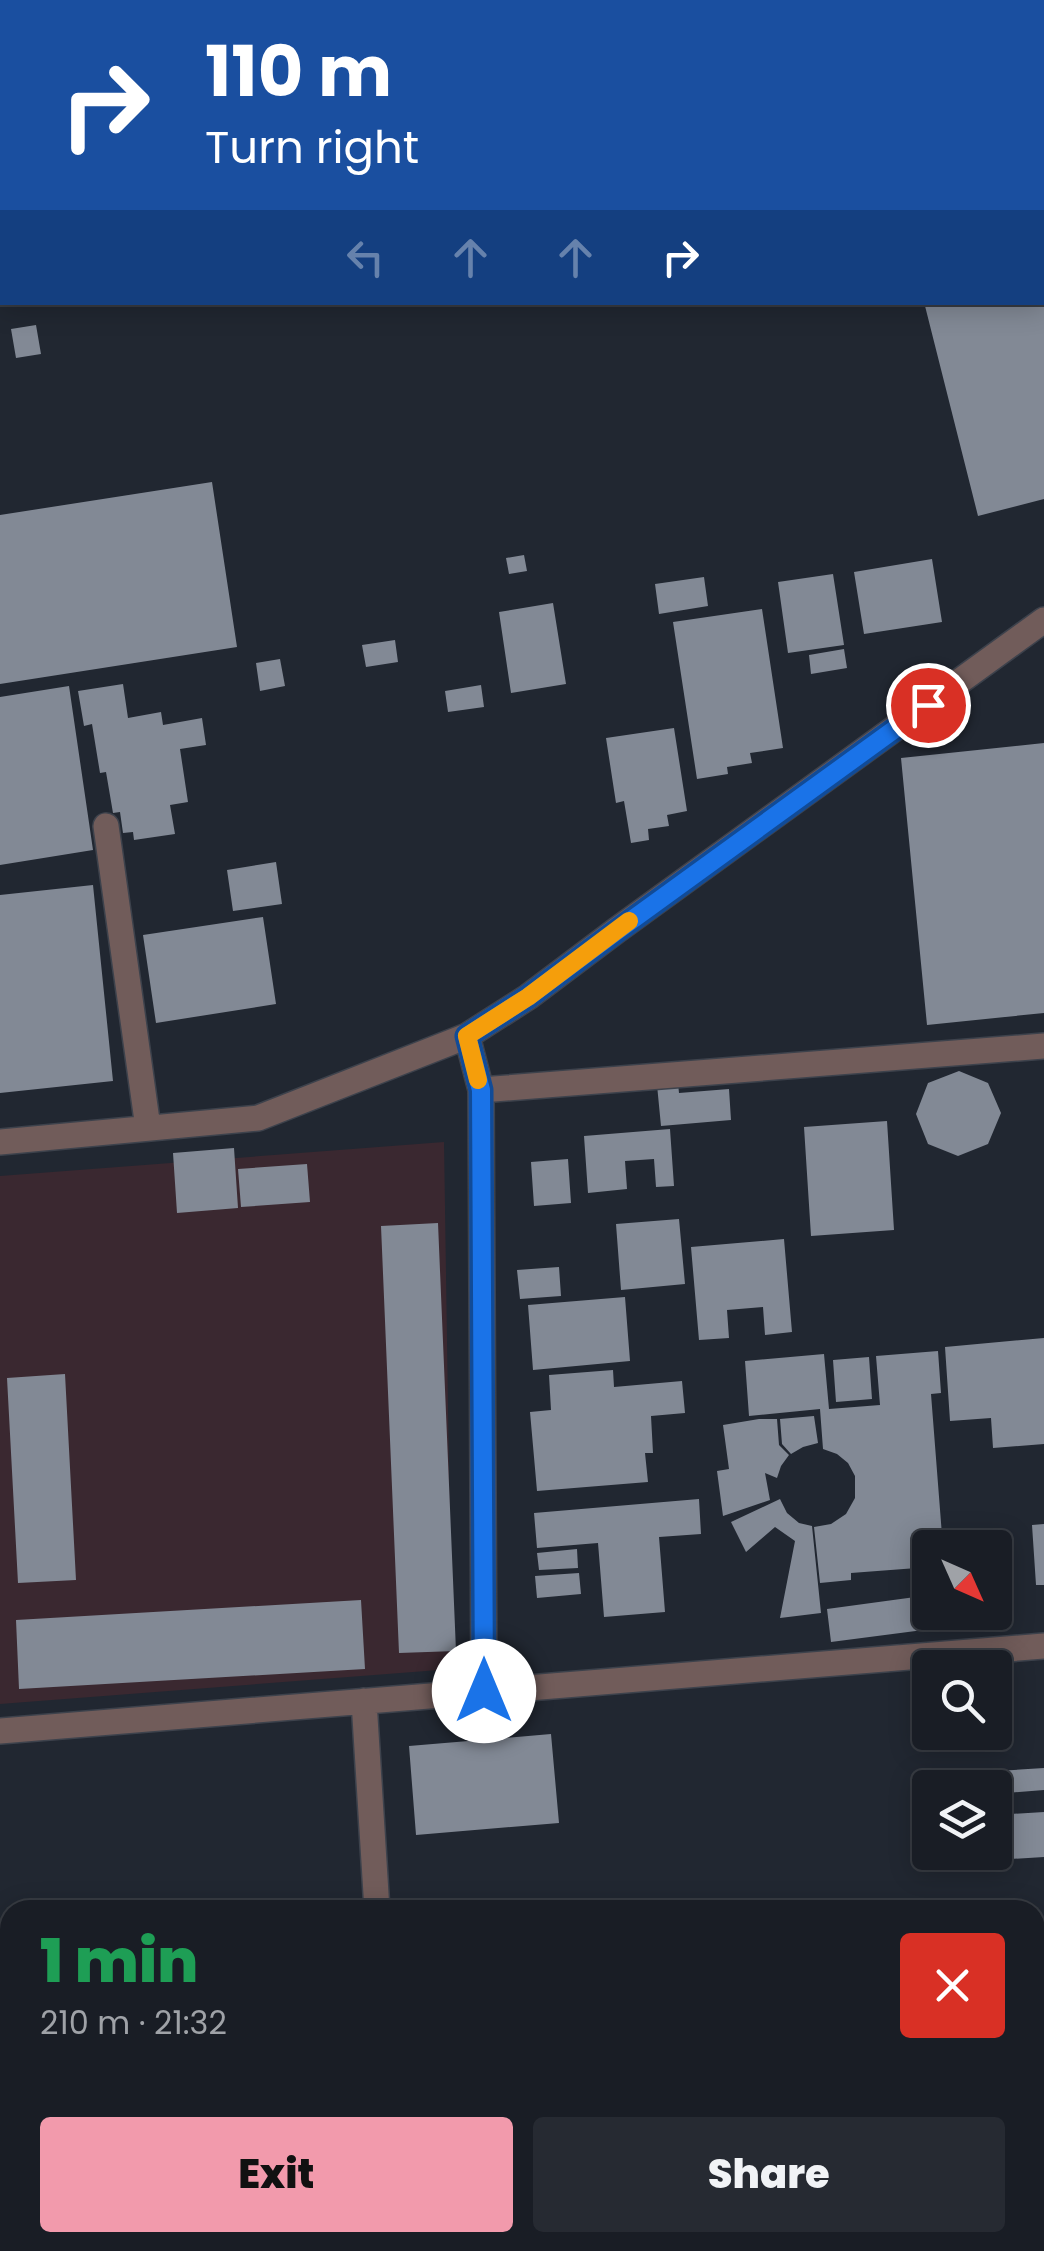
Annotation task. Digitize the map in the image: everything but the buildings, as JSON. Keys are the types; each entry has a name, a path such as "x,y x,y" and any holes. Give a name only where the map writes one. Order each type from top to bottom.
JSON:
{"street":[{"path":"0,1142 258,1118 467,1036 528,997 1044,620"},
{"path":"106,826 148,1128"},
{"path":"467,1036 481,1090 484,1691"},
{"path":"481,1090 1044,1046"},
{"path":"0,1731 1044,1646"},
{"path":"364,1701 376,1900"}],"shaded area":[{"path":"444,1142 452,1669 0,1704 0,1176"}],"slow traffic":[{"path":"478,1080 467,1036 528,997 629,921"}],"route":[{"path":"484,1691 481,1090 467,1036 528,997 928,705"}]}
